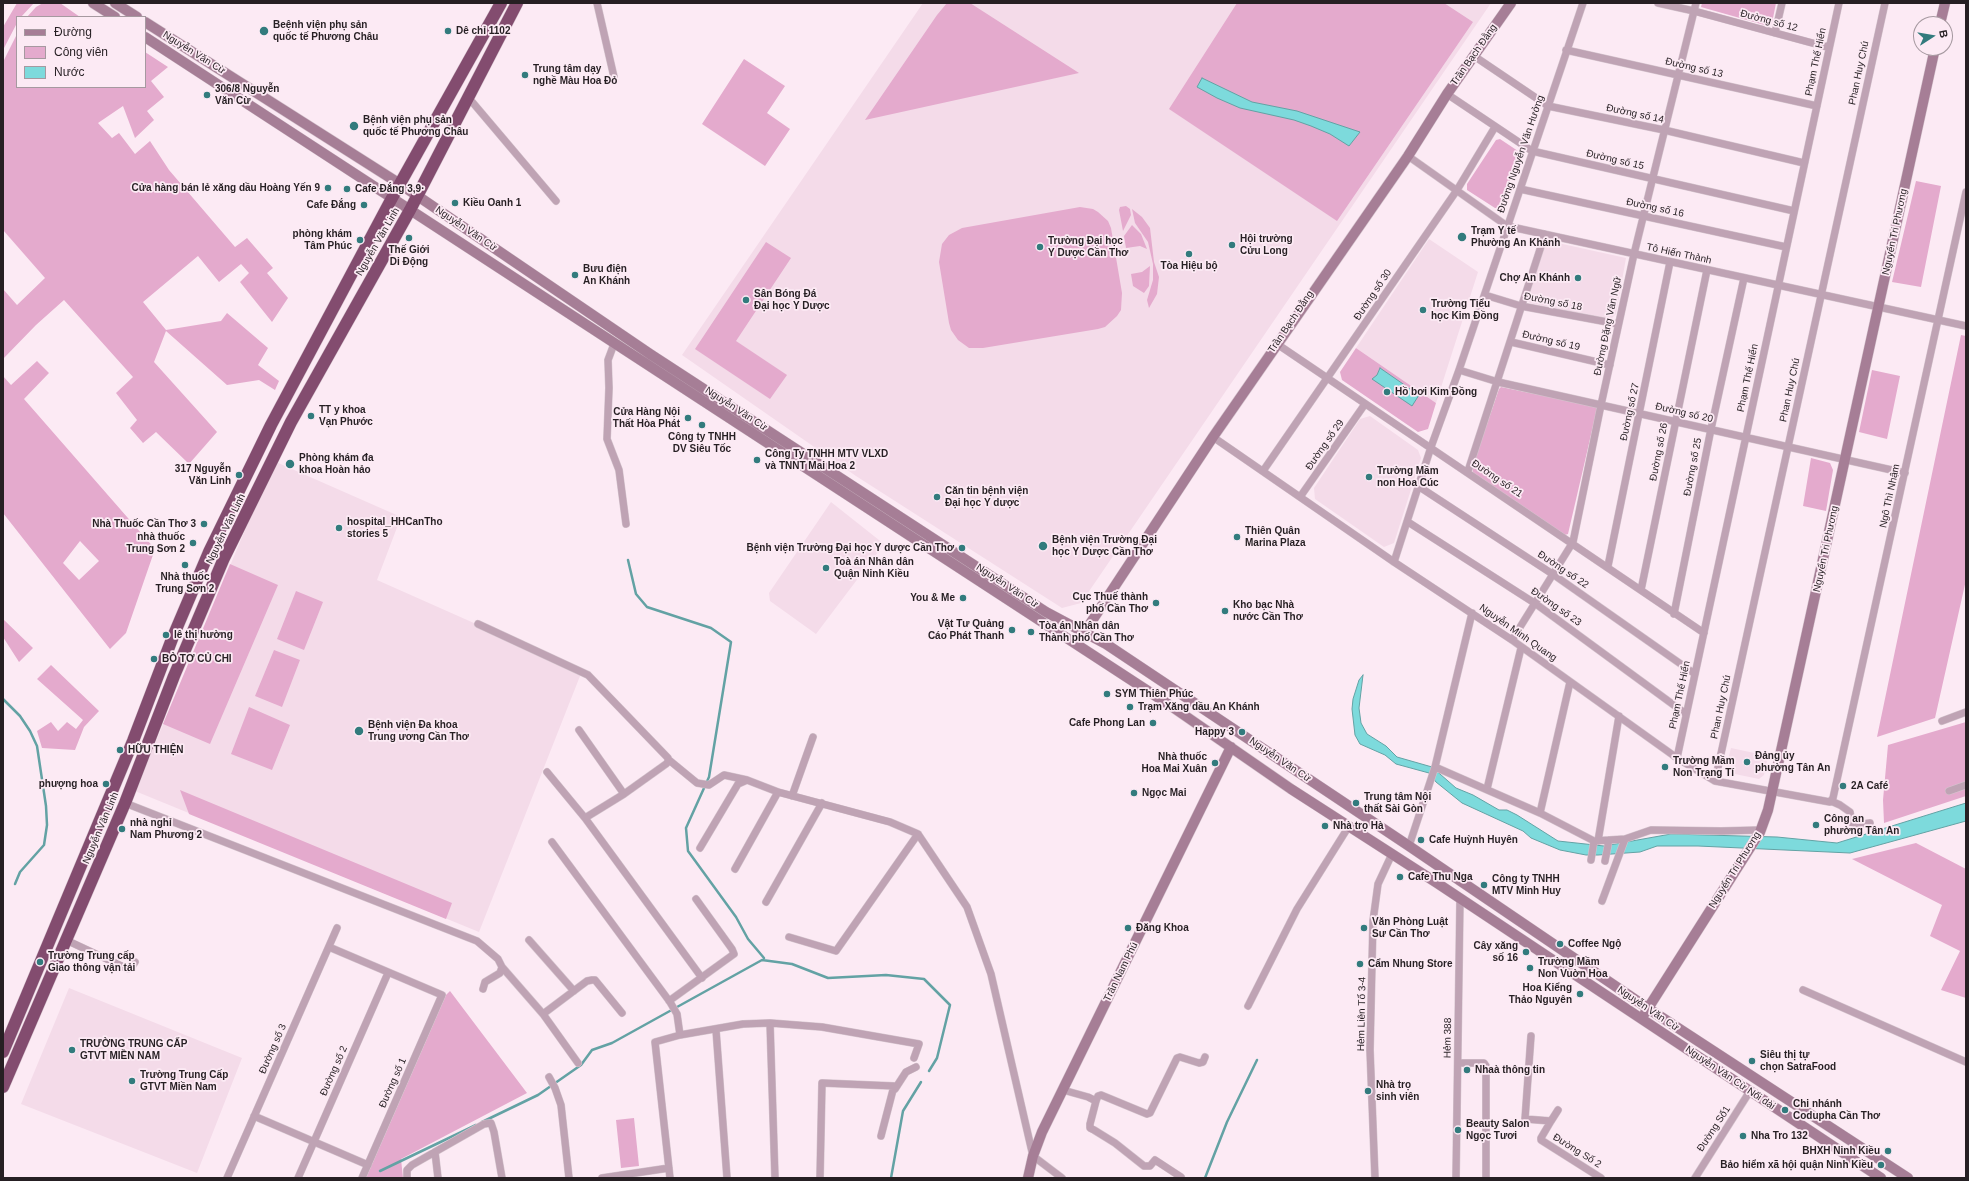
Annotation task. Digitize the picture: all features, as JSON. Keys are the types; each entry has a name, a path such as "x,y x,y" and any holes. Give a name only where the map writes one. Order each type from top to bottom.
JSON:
{"highway":[{"name":"Nguyễn Văn Linh","path":"3,1052 134,741 172,638 209,552 271,425 392,198 501,3"},
{"name":"Nguyễn Văn Linh","path":"3,1087 125,803 185,649 224,558 291,422 410,210 517,3"},
{"path":"209,552 224,558"}],"main road":[{"path":"93,3 113,16"},
{"path":"115,3 135,16"},
{"name":"Trần Bạch Đằng","path":"1077,645 1213,437 1408,156 1447,94 1511,3"},
{"path":"1942,16 1945,3"},
{"name":"Nguyễn Văn Cừ","path":"146,23 400,184 683,375 1046,612 1112,649 1409,846 1648,1009 1908,1178"},
{"path":"160,47 167,36"},
{"name":"Nguyễn Văn Cừ","path":"146,38 1077,645 1231,747 1291,789 1460,899"},
{"name":"Nguyển Tri Phương","path":"1641,1019 1760,831 1772,792 1933,56"},
{"name":"Trần Nam Phú","path":"1028,1178 1033,1156 1063,1090 1231,747"},
{"name":"Nguyễn Văn Cừ Nối dài","path":"1460,899 1750,1091 1875,1176"}],"street":[{"path":"597,3 614,77"},
{"name":"Đường Nguyễn Văn Hưởng","path":"1394,562 1431,447 1485,296 1532,151 1583,3"},
{"name":"Đường số 12","path":"1658,3 1827,46 1829,45"},
{"name":"Đường Đặng Văn Ngữ","path":"1512,640 1536,604 1573,542 1618,324 1696,3"},
{"path":"1775,33 1782,3"},
{"name":"Phạm Thế Hiển","path":"1677,758 1777,286 1839,3"},
{"name":"Phan Huy Chú","path":"1715,781 1885,3"},
{"name":"Đường số 13","path":"1566,50 1817,106"},
{"name":"Đường số 14","path":"1474,56 1548,106 1664,130 1804,163"},
{"name":"Đường số 15","path":"1447,94 1532,151 1794,211"},
{"path":"468,97 556,201"},
{"name":"Đường số 30","path":"1263,471 1328,379 1457,190 1495,126"},
{"name":"Tô Hiến Thành","path":"1408,156 1507,226 1966,326"},
{"name":"Đường số 16","path":"1520,189 1786,247"},
{"name":"Ngô Thì Nhậm","path":"1830,802 1833,798 1906,473 1966,192"},
{"path":"1468,471 1545,234"},
{"name":"Đường số 27","path":"1608,566 1670,262"},
{"name":"Đường số 26","path":"1641,590 1707,270"},
{"name":"Đường số 25","path":"1674,614 1711,429 1744,278"},
{"name":"Đường số 18","path":"1485,296 1521,306 1618,324"},
{"name":"Đường số 19","path":"1511,342 1610,365"},
{"path":"614,344 608,360 609,388 607,439 619,470 626,524"},
{"name":"Đường số 21","path":"1277,344 1573,542 1674,614 1704,632"},
{"name":"Đường số 20","path":"1459,370 1498,382 1676,420 1906,473"},
{"name":"Đường số 29","path":"1300,497 1365,404"},
{"name":"Nguyễn Minh Quang","path":"1213,437 1394,562 1472,612 1677,758 1715,781 1830,802 1840,805 1850,812 1852,823 1855,825 1870,822"},
{"name":"Đường số 22","path":"1418,486 1554,575 1695,674"},
{"name":"Đường số 23","path":"1408,522 1536,604 1686,714"},
{"path":"1409,846 1435,767 1472,612"},
{"path":"478,624 588,674 669,760 698,783 709,785 724,775 747,780 778,792 890,822 918,834 968,907 991,974 1033,1156 1062,1178"},
{"path":"1487,789 1521,648"},
{"path":"1540,814 1570,682"},
{"path":"1942,720 1966,712"},
{"path":"1591,858 1619,716"},
{"path":"579,730 624,794"},
{"path":"792,796 813,737"},
{"path":"585,818 624,794 666,764 669,760"},
{"path":"1435,767 1487,789 1595,842 1624,840 1651,830 1760,831"},
{"path":"547,772 585,818 702,978"},
{"path":"700,848 738,784 747,780"},
{"path":"1949,791 1966,785"},
{"path":"735,869 778,792"},
{"path":"125,803 477,942 498,959 502,967 543,1014 578,1063"},
{"path":"766,902 822,803"},
{"path":"1248,1006 1297,909 1349,826"},
{"path":"789,937 836,950 918,834"},
{"path":"1602,901 1624,840"},
{"path":"552,842 670,1002 675,1010 680,1035"},
{"path":"1605,858 1609,842"},
{"name":"Hẻm Liên Tổ 3-4","path":"1375,1178 1370,1050 1373,921 1378,884 1392,854"},
{"path":"670,1002 731,958 734,951 696,899"},
{"name":"Hẻm 388","path":"1456,1178 1460,899"},
{"name":"Đường số 3","path":"227,1178 337,928"},
{"path":"66,940 128,969 132,967 135,962"},
{"path":"529,940 574,991"},
{"path":"329,948 388,973"},
{"path":"483,989 485,982 500,973 502,967"},
{"name":"Đường số 1","path":"362,1178 442,995 388,973"},
{"name":"Đường số 2","path":"298,1178 388,973"},
{"path":"543,1014 587,981 595,980 622,1013"},
{"path":"1803,990 1966,1062"},
{"path":"670,1178 655,1042 680,1035 716,1030 743,1024 822,1027 919,1044 914,1058"},
{"path":"770,1024 775,1178"},
{"path":"716,1030 727,1178"},
{"path":"1531,1036 1525,1123 1551,1121 1558,1110"},
{"path":"1181,1177 1155,1160 1150,1166 1144,1166 1115,1143 1090,1128 1098,1096 1101,1095 1147,1114 1150,1113 1177,1058 1180,1057 1198,1063 1203,1062 1205,1057"},
{"path":"1458,1063 1484,1063 1486,1066 1486,1178"},
{"path":"881,1136 895,1089 906,1072 916,1067"},
{"path":"549,1077 561,1105 570,1178"},
{"path":"820,1178 822,1083 893,1086 895,1089"},
{"path":"1063,1090 1096,1101"},
{"name":"Đường Số1","path":"1695,1178 1750,1091"},
{"path":"254,1116 368,1165"},
{"name":"Đường Số 2","path":"1551,1121 1541,1140 1601,1178"},
{"path":"407,1178 406,1173 409,1167 484,1124 491,1123 502,1178"},
{"path":"435,1152 438,1178"},
{"path":"602,1178 641,1175 669,1168"}],"shaded area":[{"name":"Trường Đại học Y Dược Cần Thơ","path":"923,3 1491,3 1081,603 1062,608 856,476 682,355"},
{"name":"Trường Tiểu học Kim Đồng","path":"1429,239 1478,272 1436,403 1356,348"},
{"name":"Chợ An Khánh","path":"1549,241 1626,258 1616,314 1612,318 1609,320 1530,303 1527,299 1545,244"},
{"name":"Trường Mầm non Hoa Cúc","path":"1370,416 1418,450 1421,458 1394,543 1384,547 1315,499 1314,488 1360,419"},
{"name":"Bệnh viện Đa khoa Trung ương Cần Thơ","path":"276,462 401,517 377,580 582,671 479,932 135,791 248,523"},
{"name":"Toà án Nhân dân Quận Ninh Kiều","path":"831,502 884,544 816,634 770,601 769,593"},
{"path":"1731,748 1768,756 1764,775 1759,779 1730,773 1726,768"},
{"name":"Trường Trung Cấp GTVT Miền Nam","path":"69,988 242,1058 197,1173 21,1104"}],"green space":[{"path":"17,3 34,3 22,16 16,16 16,25 3,50 3,27"},
{"path":"43,3 60,3 79,16 28,16 36,7"},
{"path":"947,3 970,3 1079,73 865,120 937,15"},
{"path":"1237,3 1444,3 1473,22 1337,221 1169,109"},
{"path":"1702,3 1776,3 1772,23 1768,26 1701,7"},
{"path":"16,36 16,88 146,88 146,53 168,67 151,81 164,97 147,111 154,120 135,138 123,106 98,123 112,138 119,133 135,154 150,141 169,170 235,247 247,238 273,268 267,273 288,298 272,322 240,282 249,273 241,264 219,282 198,256 143,302 166,330 221,321 227,313 268,348 258,365 279,381 275,390 259,380 227,385 166,331 154,362 217,432 189,464 156,432 143,443 130,428 137,420 116,393 133,377 64,300 36,325 3,359 3,289 17,305 45,278 3,230 3,62"},
{"path":"744,59 785,86 767,113 790,129 765,166 702,124"},
{"path":"1500,139 1518,151 1518,156 1501,208 1495,208 1467,190 1467,184 1496,140"},
{"path":"1916,181 1941,186 1921,287 1892,282"},
{"path":"1126,206 1130,209 1131,215 1123,231 1119,210 1120,207"},
{"path":"1080,207 1093,209 1098,212 1108,221 1111,228 1122,293 1121,310 1117,316 1105,327 1098,329 983,348 969,348 958,340 951,330 949,323 939,262 942,244 949,235 962,228"},
{"path":"1132,209 1142,217 1150,228 1154,262 1159,277 1157,294 1149,308 1147,300 1153,280 1153,264 1148,242 1135,223"},
{"path":"1132,225 1141,234 1147,249 1140,246 1126,248 1124,236"},
{"name":"Sân Bóng Đá Đại học Y Dược","path":"766,242 791,258 736,341 787,375 770,399 695,349"},
{"path":"1150,266 1149,286 1144,293 1133,286 1131,274 1142,272"},
{"path":"1961,335 1966,336 1966,580 1935,718 1877,737"},
{"path":"1356,348 1436,403 1428,429 1418,432 1342,380 1340,372"},
{"path":"37,361 49,373 24,399 155,549 126,633 110,649 3,513 3,376 11,385","holes":["80,541 99,561 79,580 63,563"]},
{"path":"1872,370 1900,376 1887,439 1859,432"},
{"path":"1501,387 1594,406 1597,409 1568,534 1565,535 1473,473 1472,467"},
{"path":"1811,458 1830,463 1833,470 1826,511 1803,506"},
{"path":"230,564 278,585 210,744 163,724"},
{"path":"296,591 323,602 304,650 277,639"},
{"path":"3,619 33,648 19,662 3,637"},
{"path":"274,650 300,660 282,707 255,696"},
{"path":"51,665 99,711 84,727 75,750 42,748 37,731 51,722 58,731 67,722 76,729 83,720 37,679"},
{"path":"249,707 290,725 272,770 231,754"},
{"path":"1966,722 1966,796 1884,823 1883,800 1888,745"},
{"path":"180,790 452,903 446,919 189,814"},
{"path":"1916,843 1966,869 1966,998 1941,990 1960,951 1930,936 1942,905 1852,859"},
{"path":"450,991 527,1093 401,1159 403,1178 366,1178 446,995"},
{"path":"634,1118 639,1166 621,1168 616,1120"}],"water":[{"path":"1202,78 1252,102 1297,111 1360,132 1349,146 1330,134 1311,126 1294,120 1240,108 1217,98 1197,87"},
{"path":"1380,368 1419,395 1412,406 1372,379 1377,375"},
{"path":"1363,675 1359,708 1361,723 1367,734 1386,746 1397,757 1432,767 1456,788 1473,795 1499,810 1507,810 1517,815 1558,841 1604,846 1671,834 1777,837 1837,843 1966,803 1966,821 1850,853 1698,846 1657,846 1640,852 1598,855 1586,855 1560,850 1531,838 1523,831 1462,803 1436,782 1429,773 1396,764 1385,755 1360,744 1355,735 1352,709 1353,699 1359,680"}],"waterway":[{"path":"628,560 636,594 647,607 711,628 731,642 709,777 686,828 688,851 736,917 748,939 764,958"},
{"path":"3,699 20,716 30,731 37,746 46,806 47,825 44,845 20,872 15,884"},
{"path":"482,1122 538,1095 581,1065 592,1050 612,1043 762,960 792,964 828,978 886,975 924,979 950,1005 937,1058 929,1071"},
{"path":"1205,1178 1227,1122 1257,1060"},
{"path":"891,1178 903,1111 921,1082"},
{"path":"380,1171 476,1125"}],"place":[{"name":"Beệnh viện phụ sản quốc tế Phương Châu","path":"264,31"},
{"name":"Dê chỉ 1102","path":"448,31"},
{"name":"Trung tâm dạy nghề Màu Hoa Đỏ","path":"525,75"},
{"name":"306/8 Nguyễn Văn Cừ","path":"207,95"},
{"name":"Bệnh viện phụ sản quốc tế Phương Châu","path":"354,126"},
{"name":"Cửa hàng bán lẻ xăng dầu Hoàng Yến 9","path":"328,188"},
{"name":"Cafe Đắng 3,9·","path":"347,189"},
{"name":"Kiều Oanh 1","path":"455,203"},
{"name":"Cafe Đắng","path":"364,205"},
{"name":"Trạm Y tế Phường An Khánh","path":"1462,237"},
{"name":"Thế Giới Di Động","path":"409,238"},
{"name":"phòng khám Tâm Phúc","path":"360,240"},
{"name":"Hội trường Cửu Long","path":"1232,245"},
{"name":"Trường Đại học Y Dược Cần Thơ","path":"1040,247"},
{"name":"Tòa Hiệu bộ","path":"1189,254"},
{"name":"Bưu điện An Khánh","path":"575,275"},
{"name":"Chợ An Khánh","path":"1578,278"},
{"name":"Sân Bóng Đá Đại học Y Dược","path":"746,300"},
{"name":"Trường Tiểu học Kim Đồng","path":"1423,310"},
{"name":"Hồ bơi Kim Đồng","path":"1387,392"},
{"name":"TT y khoa Vạn Phước","path":"311,416"},
{"name":"Cửa Hàng Nội Thất Hòa Phát","path":"688,418"},
{"name":"Công ty TNHH DV Siêu Tốc","path":"702,425"},
{"name":"Công Ty TNHH MTV VLXD và TNNT Mai Hoa 2","path":"757,460"},
{"name":"Phòng khám đa khoa Hoàn hảo","path":"290,464"},
{"name":"317 Nguyễn Văn Linh","path":"239,475"},
{"name":"Trường Mầm non Hoa Cúc","path":"1369,477"},
{"name":"Căn tin bệnh viện Đại học Y dược","path":"937,497"},
{"name":"Nhà Thuốc Cần Thơ 3","path":"204,524"},
{"name":"hospital_HHCanTho stories 5","path":"339,528"},
{"name":"Thiên Quân Marina Plaza","path":"1237,537"},
{"name":"nhà thuốc Trung Sơn 2","path":"193,543"},
{"name":"Bệnh viện Trường Đại học Y Dược Cần Thơ","path":"1043,546"},
{"name":"Bệnh viện Trường Đại học Y dược Cần Thơ","path":"962,548"},
{"name":"Nhà thuốc Trung Sơn 2","path":"185,565"},
{"name":"Toà án Nhân dân Quận Ninh Kiều","path":"826,568"},
{"name":"You & Me","path":"963,598"},
{"name":"Cục Thuế thành phố Cần Thơ","path":"1156,603"},
{"name":"Kho bạc Nhà nước Cần Thơ","path":"1225,611"},
{"name":"Vật Tư Quảng Cáo Phát Thanh","path":"1012,630"},
{"name":"Tòa án Nhân dân Thành phố Cần Thơ","path":"1031,632"},
{"name":"lê thị hường","path":"166,635"},
{"name":"BÒ TƠ CỦ CHI","path":"154,659"},
{"name":"SYM Thiên Phúc","path":"1107,694"},
{"name":"Trạm Xăng dầu An Khánh","path":"1130,707"},
{"name":"Cafe Phong Lan","path":"1153,723"},
{"name":"Bệnh viện Đa khoa Trung ương Cần Thơ","path":"359,731"},
{"name":"Happy 3","path":"1242,732"},
{"name":"HỮU THIỆN","path":"120,750"},
{"name":"Đảng ủy phường Tân An","path":"1747,762"},
{"name":"Nhà thuốc Hoa Mai Xuân","path":"1215,763"},
{"name":"Trường Mầm Non Trạng Tí","path":"1665,767"},
{"name":"phượng hoa","path":"106,784"},
{"name":"2A Café","path":"1843,786"},
{"name":"Ngọc Mai","path":"1134,793"},
{"name":"Trung tâm Nội thất Sài Gòn","path":"1356,803"},
{"name":"Công an phường Tân An","path":"1816,825"},
{"name":"Nhà trọ Hà","path":"1325,826"},
{"name":"nhà nghỉ Nam Phương 2","path":"122,829"},
{"name":"Cafe Huỳnh Huyên","path":"1421,840"},
{"name":"Cafe Thu Nga","path":"1400,877"},
{"name":"Công ty TNHH MTV Minh Huy","path":"1484,885"},
{"name":"Đăng Khoa","path":"1128,928"},
{"name":"Văn Phòng Luật Sư Cần Thơ","path":"1364,928"},
{"name":"Coffee Ngộ","path":"1560,944"},
{"name":"Cây xăng số 16","path":"1526,952"},
{"name":"Trường Trung cấp Giao thông vận tải","path":"40,962"},
{"name":"Cẩm Nhung Store","path":"1360,964"},
{"name":"Trường Mầm Non Vuờn Hoa","path":"1530,968"},
{"name":"Hoa Kiểng Thảo Nguyên","path":"1580,994"},
{"name":"TRƯỜNG TRUNG CẤP GTVT MIỀN NAM","path":"72,1050"},
{"name":"Siêu thị tự chọn SatraFood","path":"1752,1061"},
{"name":"Nhaà thông tin","path":"1467,1070"},
{"name":"Trường Trung Cấp GTVT Miền Nam","path":"132,1081"},
{"name":"Nhà trọ sinh viên","path":"1368,1091"},
{"name":"Chi nhánh Codupha Cần Thơ","path":"1785,1110"},
{"name":"Beauty Salon Ngọc Tươi","path":"1458,1130"},
{"name":"Nha Tro 132","path":"1743,1136"},
{"name":"BHXH Ninh Kiều","path":"1888,1151"},
{"name":"Bảo hiểm xã hội quận Ninh Kiều","path":"1881,1165"}]}
